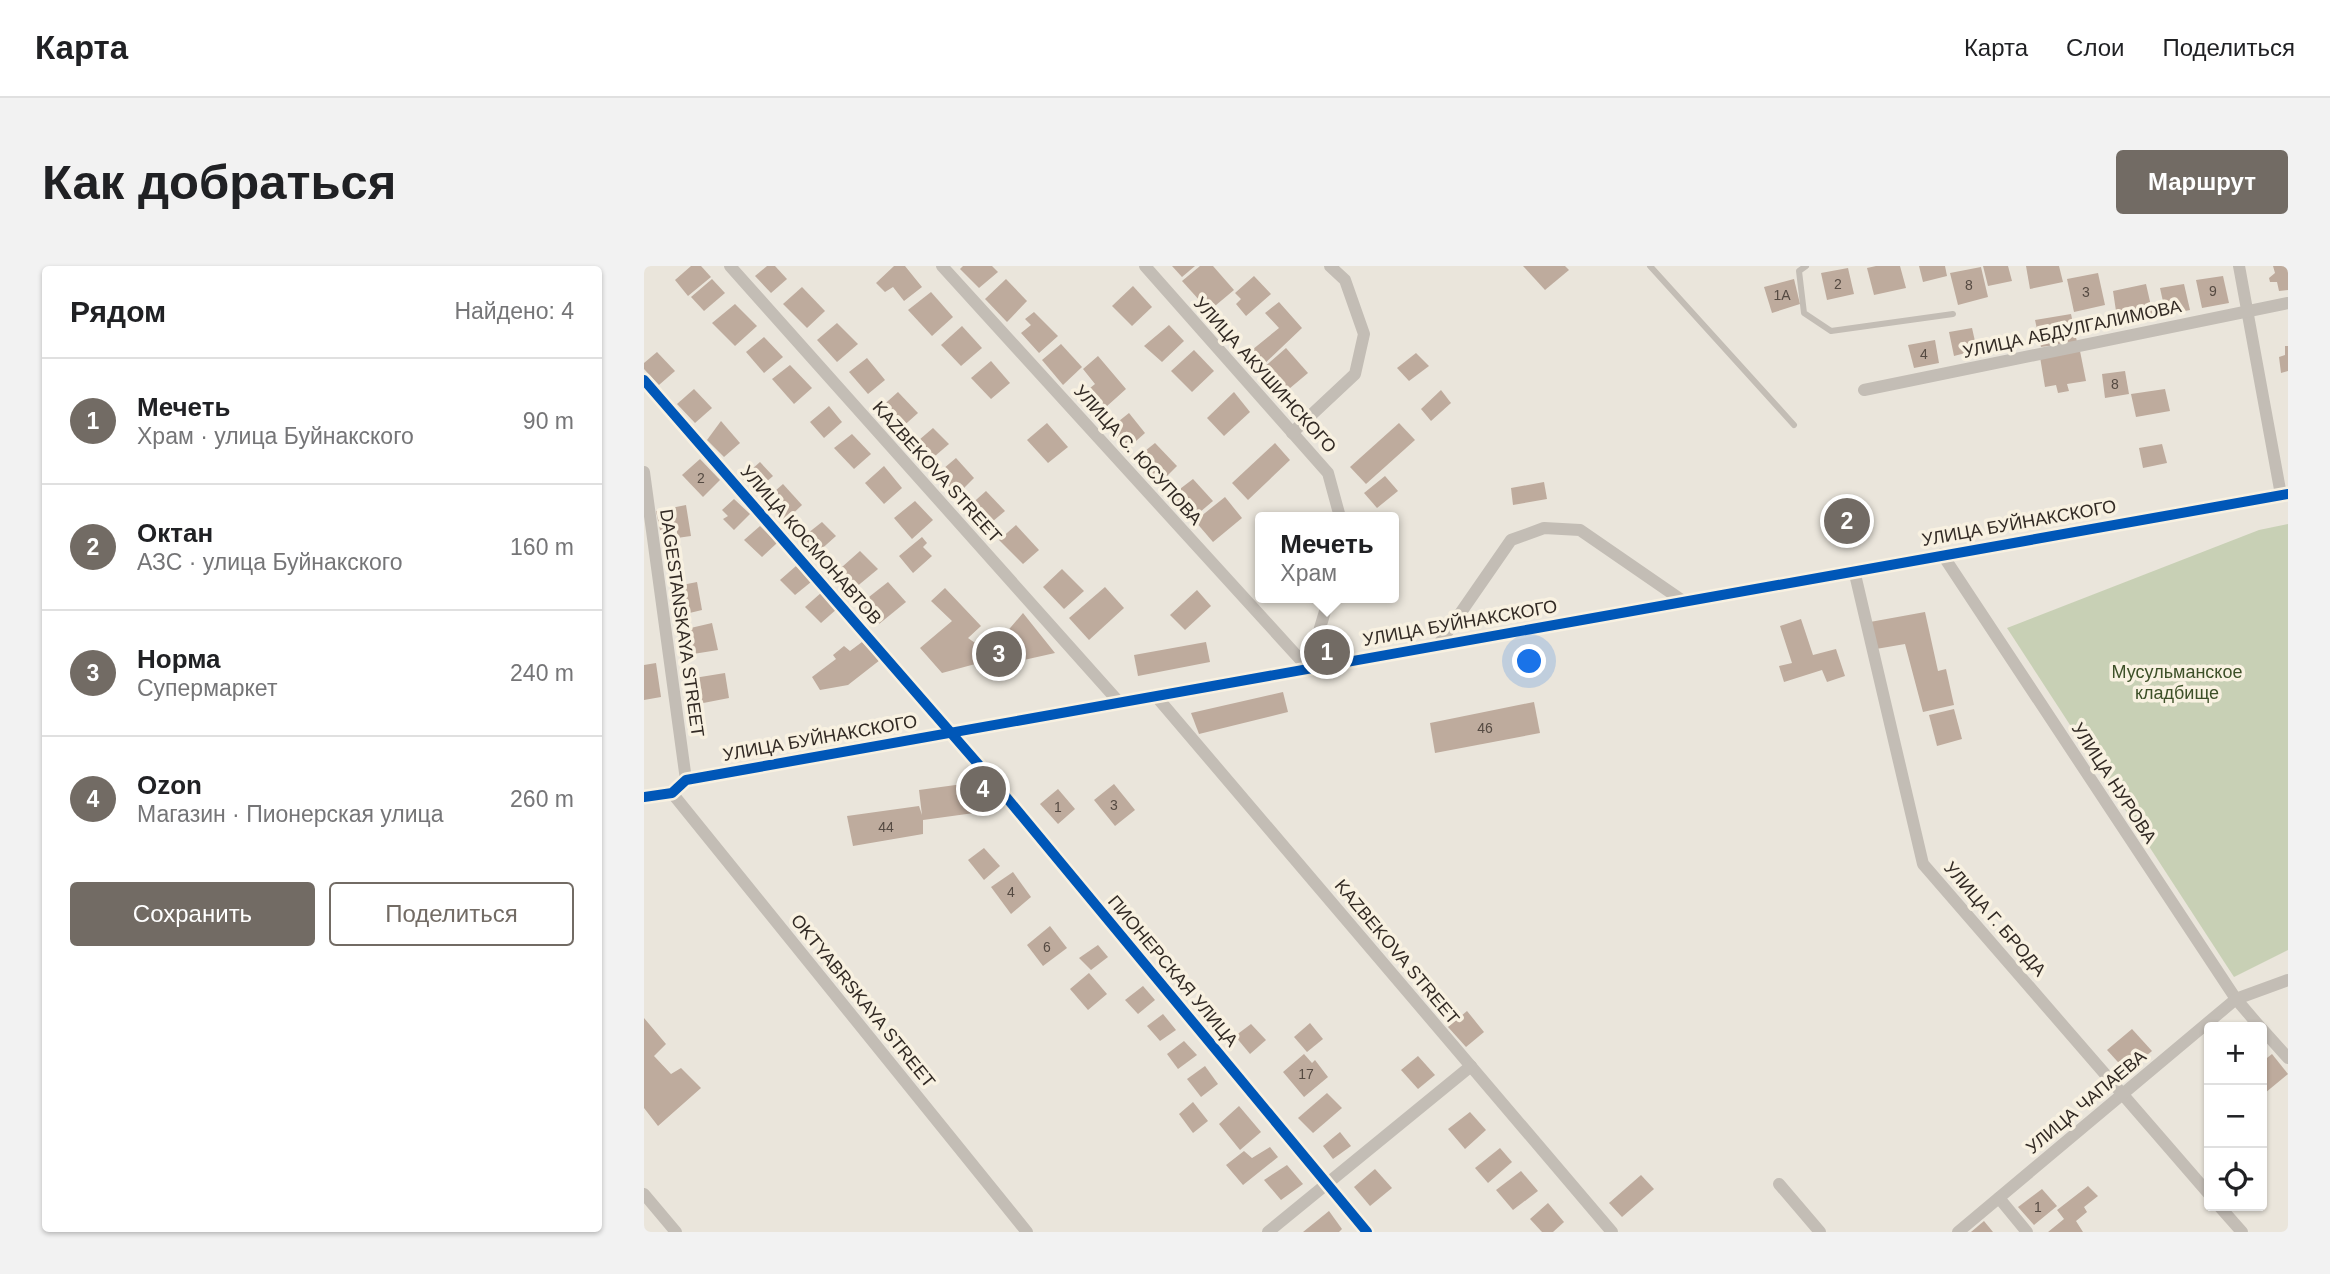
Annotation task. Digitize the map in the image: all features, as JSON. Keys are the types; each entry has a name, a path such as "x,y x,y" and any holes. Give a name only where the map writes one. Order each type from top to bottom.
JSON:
{"street":[{"name":"KAZBEKOVA STREET","path":"730,266 1118,701"},
{"name":"УЛИЦА С. ЮСУПОВА","path":"942,266 1308,668"},
{"name":"УЛИЦА АКУШИНСКОГО","path":"1145,266 1328,473 1339,512"},
{"path":"1292,433 1354,374 1364,334 1345,280 1330,266"},
{"path":"2239,266 2285,495"},
{"name":"УЛИЦА АБДУЛГАЛИМОВА","path":"1864,390 2288,303"},
{"name":"УЛИЦА КОСМОНАВТОВ","path":"644,380 951,732"},
{"name":"DAGESTANSKAYA STREET","path":"644,472 686,780"},
{"name":"УЛИЦА БУЙНАКСКОГО","path":"686,780 1942,554 2285,495"},
{"path":"1440,644 1510,540 1544,528 1580,530 1683,601"},
{"name":"УЛИЦА НУРОВА","path":"1942,554 2236,999 2256,1022"},
{"name":"УЛИЦА Г. БРОДА","path":"1854,570 1923,864 2204,1188"},
{"path":"1308,668 1328,603"},
{"name":"KAZBEKOVA STREET","path":"1155,695 1612,1232"},
{"name":"ПИОНЕРСКАЯ УЛИЦА","path":"951,732 1367,1232"},
{"path":"644,797 672,793 686,780"},
{"name":"OKTYABRSKAYA STREET","path":"672,793 1027,1232"},
{"path":"2236,999 2288,981"},
{"name":"УЛИЦА ЧАПАЕВА","path":"1958,1232 2236,999"},
{"name":"УЛИЦА НУРОВА","path":"2267,1035 2288,1058"},
{"path":"1268,1232 1471,1066"},
{"path":"1779,1184 1820,1232"},
{"path":"644,1194 676,1232"},
{"path":"1999,1198 2027,1232"},
{"path":"2223,1211 2242,1232"}],"lane":[{"path":"1650,266 1794,425"},
{"path":"1806,266 1798,271 1804,313 1831,331 1953,314"}],"green space":[{"name":"Мусульманское кладбище","path":"2288,524 2288,950 2234,977 2007,628 2259,530"}],"building":[{"path":"691,266 701,266 711,277 688,296 675,280"},
{"path":"767,266 775,266 787,279 771,293 755,276"},
{"path":"894,266 905,266 922,287 904,301 893,287 885,292 876,283"},
{"path":"963,266 992,266 998,272 979,288 960,269"},
{"path":"1172,266 1195,266 1182,277"},
{"path":"1200,266 1213,266 1234,290 1209,311 1182,281"},
{"path":"1523,266 1565,266 1569,270 1545,290"},
{"path":"1900,266 1906,288 1874,295 1867,268"},
{"path":"1919,266 1945,266 1947,276 1923,282"},
{"path":"1983,266 2008,266 2012,281 1988,286"},
{"path":"2026,266 2059,266 2063,282 2030,289"},
{"path":"2273,266 2288,266 2288,290 2279,291 2277,282 2270,282 2269,278 2275,273"},
{"path":"1981,267 1988,297 1958,305 1950,273"},
{"path":"1848,268 1854,294 1827,300 1821,273"},
{"path":"2098,273 2105,305 2074,312 2067,279"},
{"path":"1254,276 1271,294 1246,316 1236,304 1241,299 1235,293"},
{"path":"2223,276 2229,303 2202,308 2196,280"},
{"path":"712,279 725,293 704,311 691,297"},
{"path":"1006,279 1027,301 1007,322 985,299"},
{"path":"1794,279 1800,304 1772,313 1764,287"},
{"path":"2146,284 2154,319 2131,325 2128,309 2116,311 2113,291"},
{"path":"2184,284 2190,310 2166,315 2160,288"},
{"path":"1133,286 1152,307 1132,326 1112,306"},
{"path":"802,287 825,311 807,328 783,304"},
{"path":"931,292 953,317 932,336 908,310"},
{"path":"1279,302 1302,328 1261,367 1247,354 1279,328 1265,313"},
{"path":"735,304 757,326 735,346 712,323"},
{"path":"1034,312 1058,336 1039,353 1021,333 1031,325 1025,319"},
{"path":"2071,314 2077,342 2041,347 2035,320"},
{"path":"837,323 858,344 837,362 817,340"},
{"path":"1169,325 1184,341 1162,362 1144,346"},
{"path":"962,326 982,348 961,366 941,345"},
{"path":"1972,328 1977,350 1954,356 1949,332"},
{"path":"764,337 783,357 764,373 746,352"},
{"path":"1935,340 1939,363 1914,368 1908,345"},
{"path":"1061,344 1082,367 1063,385 1042,360"},
{"path":"2285,346 2288,346 2288,371 2281,373 2279,357 2285,355"},
{"path":"1286,348 1308,373 1283,394 1261,370"},
{"path":"1194,350 1214,371 1192,392 1171,371"},
{"path":"2080,351 2086,381 2067,384 2069,391 2058,393 2056,385 2045,387 2040,357"},
{"path":"657,352 675,371 659,385 644,369 644,363"},
{"path":"1416,353 1429,366 1409,381 1397,368"},
{"path":"1098,356 1126,389 1096,416 1079,397 1095,384 1083,369"},
{"path":"867,358 885,380 868,394 849,372"},
{"path":"991,361 1010,383 991,399 971,378"},
{"path":"790,365 812,388 794,404 772,379"},
{"path":"2125,371 2129,394 2105,398 2102,374"},
{"path":"694,389 712,408 695,423 677,404"},
{"path":"2165,389 2170,411 2136,417 2131,394"},
{"path":"1441,390 1451,403 1431,421 1421,409"},
{"path":"898,392 918,413 899,430 879,409"},
{"path":"1234,392 1250,412 1224,436 1207,418"},
{"path":"829,406 842,422 824,438 810,422"},
{"path":"1129,413 1145,433 1127,449 1109,429"},
{"path":"721,421 740,443 724,457 707,440"},
{"path":"1047,423 1068,447 1048,463 1027,440"},
{"path":"1399,423 1415,440 1366,484 1350,467"},
{"path":"933,428 949,444 928,462 912,446"},
{"path":"852,434 871,454 854,469 834,448"},
{"path":"1155,443 1177,466 1159,484 1135,459"},
{"path":"1275,443 1290,460 1248,500 1232,483"},
{"path":"2162,444 2167,463 2143,468 2139,448"},
{"path":"956,458 974,478 957,495 937,474"},
{"path":"700,459 720,480 703,497 682,475"},
{"path":"760,462 773,476 755,492 742,478"},
{"path":"884,466 902,488 884,504 865,483"},
{"path":"1385,476 1398,491 1377,508 1364,493"},
{"path":"1193,479 1213,501 1193,518 1172,495"},
{"path":"1544,482 1547,499 1513,505 1511,488"},
{"path":"783,484 802,505 784,522 765,500"},
{"path":"986,491 1005,511 986,527 968,507"},
{"path":"1225,497 1242,518 1213,542 1195,521"},
{"path":"734,499 750,514 734,530 723,519 728,516 722,510"},
{"path":"915,501 933,520 912,539 894,518"},
{"path":"686,505 691,536 677,538 677,528 660,530 656,511"},
{"path":"822,522 836,536 817,553 803,537"},
{"path":"1016,525 1039,550 1023,564 999,540"},
{"path":"760,526 777,543 762,557 744,540"},
{"path":"922,537 927,543 923,547 932,556 913,573 899,556"},
{"path":"860,551 878,569 849,593 833,575"},
{"path":"796,566 811,582 795,595 780,580"},
{"path":"1062,569 1084,591 1064,609 1043,587"},
{"path":"697,582 702,610 677,616 672,587"},
{"path":"888,582 906,602 879,624 860,604"},
{"path":"1105,587 1124,608 1089,640 1069,618"},
{"path":"945,588 981,626 968,638 978,645 996,628 1005,634 1023,613 1055,653 997,666 979,663 942,673 920,648 952,621 931,601"},
{"path":"1197,590 1211,606 1185,630 1170,615"},
{"path":"822,592 838,608 821,623 805,607"},
{"path":"1925,612 1938,671 1946,669 1954,705 1923,712 1905,644 1876,649 1870,622"},
{"path":"1801,619 1813,655 1836,649 1845,676 1827,682 1822,670 1784,682 1779,666 1792,663 1780,626"},
{"path":"712,623 718,650 687,655 682,630"},
{"path":"862,642 880,660 848,685 820,690 812,677 836,659 833,655 844,646 850,651"},
{"path":"1206,642 1210,662 1138,676 1134,655"},
{"path":"656,663 661,697 644,700 644,665"},
{"path":"725,673 729,698 693,705 688,679"},
{"path":"1283,692 1288,712 1199,734 1191,713"},
{"path":"1534,702 1540,733 1435,753 1430,723"},
{"path":"1954,709 1962,739 1937,746 1929,715"},
{"path":"992,780 996,810 923,820 923,834 853,846 847,816 919,806 922,815 919,790"},
{"path":"1114,784 1135,810 1115,826 1094,800"},
{"path":"1058,789 1075,809 1058,824 1040,804"},
{"path":"984,848 1000,866 984,880 968,860"},
{"path":"1013,872 1031,897 1011,914 991,887"},
{"path":"1050,926 1067,948 1043,966 1027,945"},
{"path":"1098,945 1108,957 1091,970 1079,958"},
{"path":"1089,973 1107,994 1088,1010 1070,989"},
{"path":"1143,986 1155,1000 1138,1014 1125,1000"},
{"path":"1467,1011 1484,1032 1466,1047 1448,1027"},
{"path":"1163,1014 1176,1030 1160,1041 1147,1026"},
{"path":"644,1018 666,1044 654,1056 671,1074 681,1068 701,1088 658,1126 644,1108"},
{"path":"1310,1023 1323,1039 1307,1052 1294,1037"},
{"path":"1251,1024 1266,1040 1250,1054 1235,1036"},
{"path":"2132,1029 2152,1051 2127,1072 2107,1050"},
{"path":"1184,1041 1197,1055 1178,1069 1167,1054"},
{"path":"1304,1054 1312,1063 1315,1060 1328,1077 1304,1097 1283,1072"},
{"path":"2272,1054 2288,1074 2267,1091 2267,1085 2267,1058"},
{"path":"1418,1056 1435,1075 1418,1089 1401,1070"},
{"path":"1205,1066 1218,1084 1201,1097 1187,1079"},
{"path":"1327,1093 1342,1108 1313,1133 1298,1118"},
{"path":"1193,1102 1208,1121 1193,1133 1179,1114"},
{"path":"1239,1106 1261,1132 1240,1150 1219,1124"},
{"path":"1470,1112 1486,1130 1465,1149 1448,1129"},
{"path":"1340,1132 1351,1146 1333,1159 1323,1146"},
{"path":"1270,1147 1278,1157 1243,1185 1226,1165 1244,1151 1252,1158"},
{"path":"1500,1148 1512,1162 1488,1183 1475,1168"},
{"path":"1287,1165 1303,1184 1281,1200 1264,1180"},
{"path":"1375,1169 1392,1188 1370,1206 1354,1187"},
{"path":"1521,1171 1538,1191 1513,1210 1496,1190"},
{"path":"1641,1175 1654,1189 1622,1217 1609,1203"},
{"path":"2088,1186 2098,1196 2084,1207 2087,1212 2076,1221 2083,1232 2048,1232 2064,1219 2057,1210"},
{"path":"2042,1189 2057,1206 2034,1225 2018,1207"},
{"path":"1548,1203 1564,1222 1553,1232 1542,1232 1530,1219"},
{"path":"1329,1211 1342,1229 1339,1232 1303,1232"},
{"path":"1984,1221 1993,1232 1971,1232"}],"cycle path":[{"path":"644,380 992,780 1367,1232"},
{"path":"644,797 672,793 686,780 2288,494"}],"place":[{"name":"Октан","path":"1847,521"},
{"name":"Мечеть","path":"1327,652"},
{"name":"Норма","path":"999,654"},
{"name":"Ozon","path":"983,789"}]}
